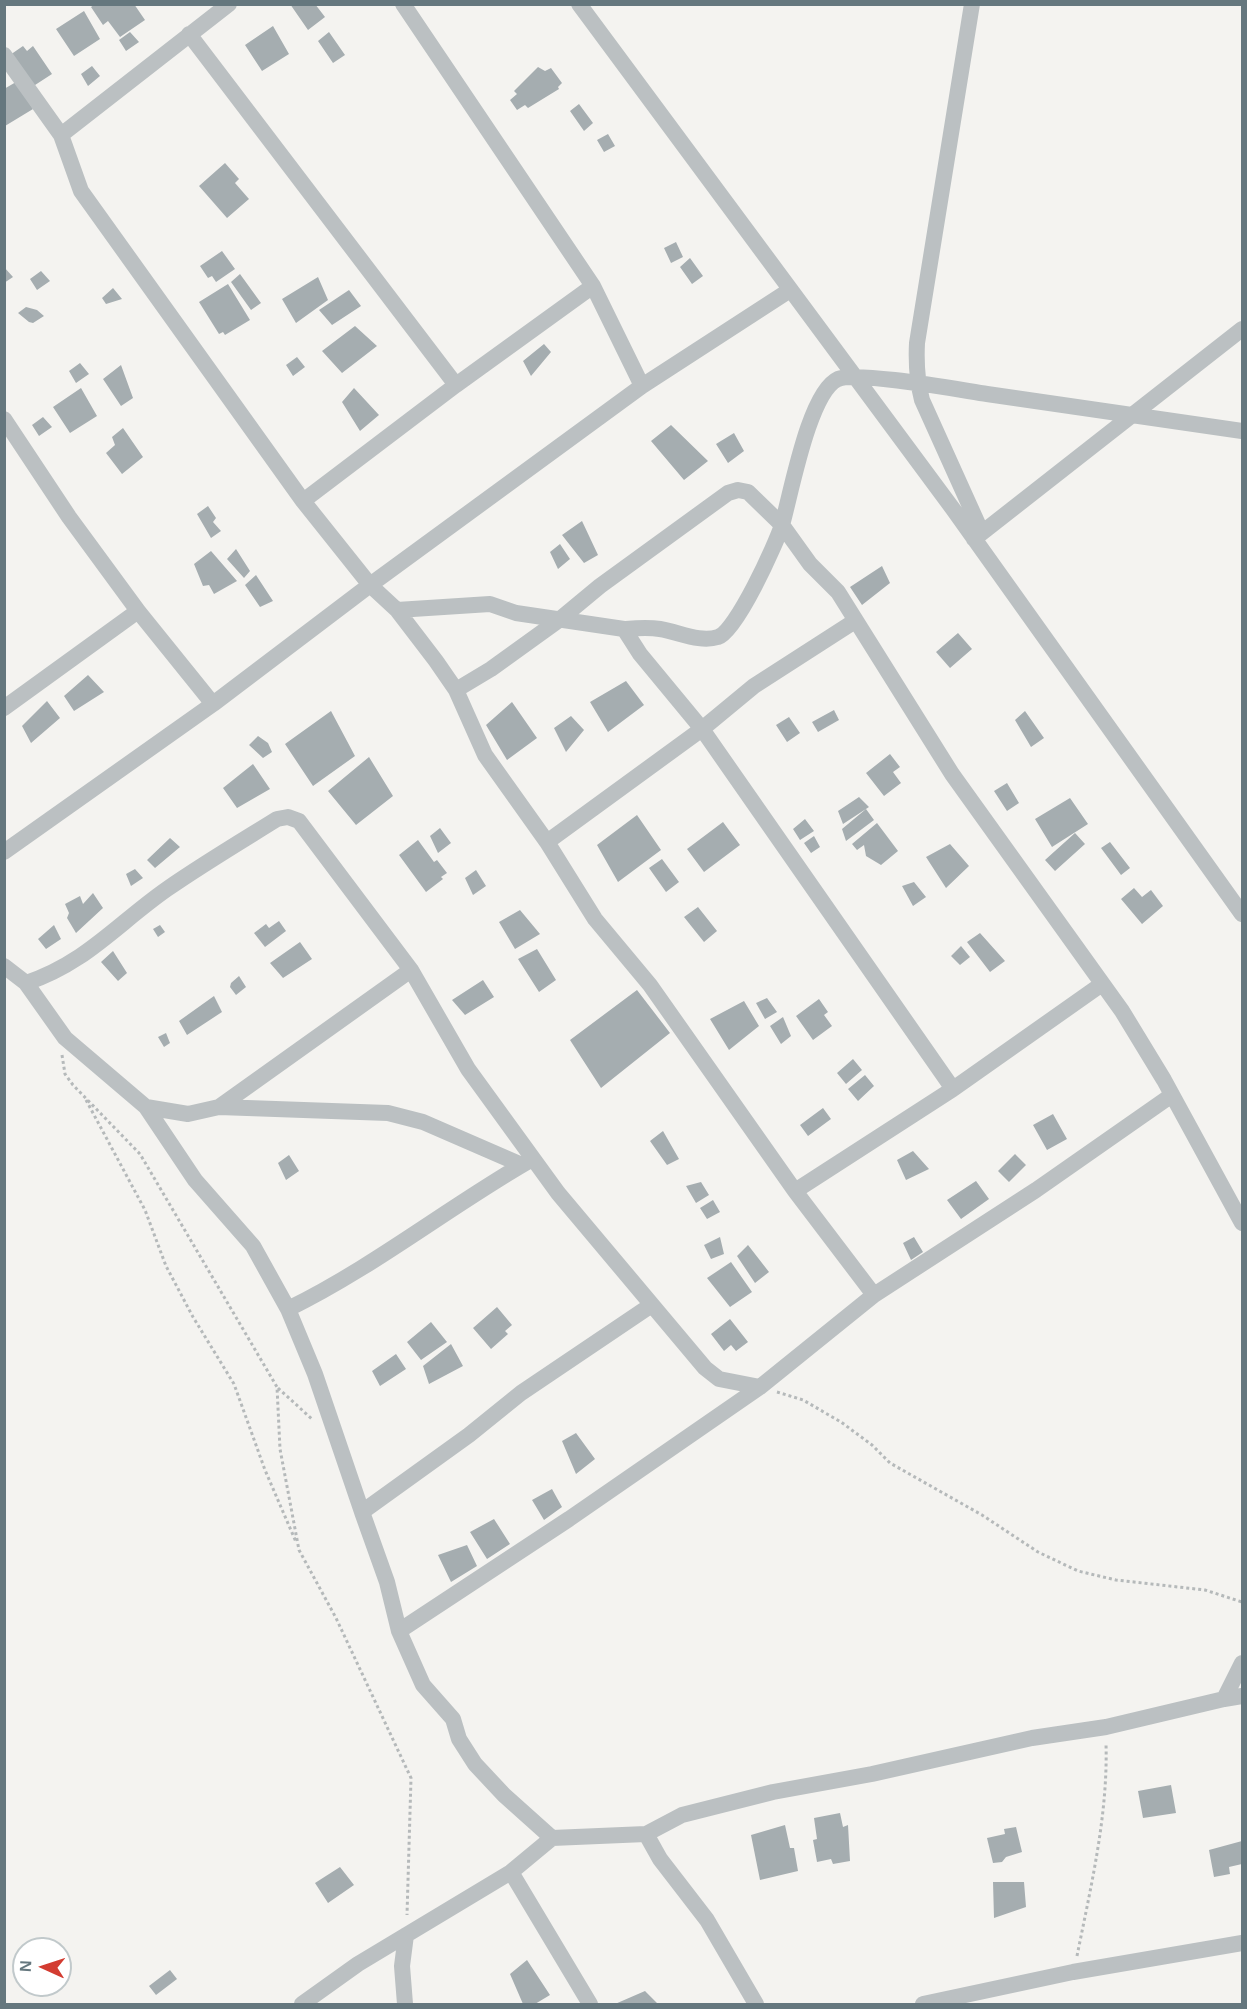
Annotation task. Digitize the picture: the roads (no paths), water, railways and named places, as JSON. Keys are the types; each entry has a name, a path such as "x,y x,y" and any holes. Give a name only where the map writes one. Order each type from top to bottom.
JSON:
{"street":[{"path":"61,135 229,4"},
{"path":"403,4 593,286 642,386"},
{"path":"579,4 853,377 978,536 1242,914"},
{"path":"972,4 917,343 917,383 978,536"},
{"path":"189,34 456,385"},
{"path":"4,55 61,135 81,191 303,501 370,585 396,610 456,690 485,755 547,842 595,919 650,984 795,1191 874,1295"},
{"path":"303,501 456,385 593,286"},
{"path":"4,852 213,704 370,585 642,386 790,290"},
{"path":"978,536 1242,329"},
{"path":"396,610 490,604 516,613 559,620 624,629 661,629 693,637 721,637 733,625 748,600 782,525 786,503 815,409 828,387 839,379 853,377 917,383 1242,431"},
{"path":"4,419 11,441 138,611 213,704"},
{"path":"456,690 491,669 559,620 600,586 728,493 738,490 748,492 782,525 810,564 838,592 952,774 1122,1011 1172,1095 1242,1223"},
{"path":"4,708 138,611"},
{"path":"547,842 560,835 624,783 702,729 754,686 855,621"},
{"path":"624,629 640,654 702,729 952,1089"},
{"path":"26,983 54,974 76,961 166,890 277,819 288,817 298,821 411,970 468,1069 528,1162 558,1193 650,1306 705,1368 719,1378 760,1387"},
{"path":"4,966 26,983 65,1038 146,1107 195,1180 253,1246 288,1309 315,1374 387,1582 399,1631 423,1685 453,1719 459,1739 475,1764 504,1795 552,1838"},
{"path":"219,1107 411,970"},
{"path":"795,1191 952,1089 1102,984"},
{"path":"399,1631 569,1519 760,1387 874,1295 1036,1190 1172,1095"},
{"path":"146,1107 188,1114 219,1107 388,1113 423,1122 528,1162"},
{"path":"288,1309 327,1290 469,1196 528,1162"},
{"path":"362,1512 469,1435 521,1393 650,1306"},
{"path":"1224,1699 1242,1663"},
{"path":"302,2004 358,1964 511,1872 552,1838 646,1834 682,1815 773,1792 872,1774 1032,1738 1106,1727 1242,1696"},
{"path":"646,1834 660,1859 707,1920 756,2004"},
{"path":"511,1872 590,2004"},
{"path":"405,2004 402,1966 406,1935"},
{"path":"923,2004 1073,1972 1242,1943"}]}
